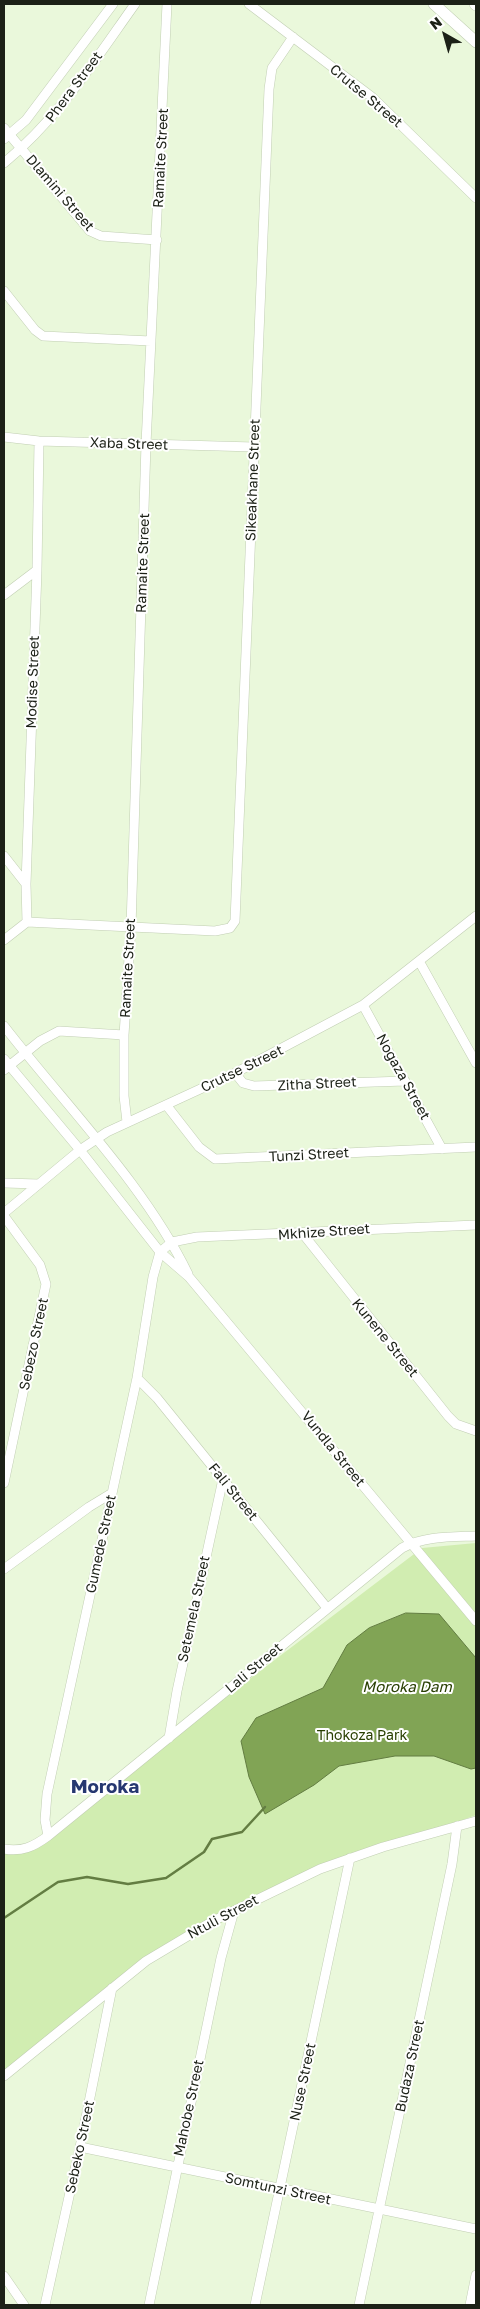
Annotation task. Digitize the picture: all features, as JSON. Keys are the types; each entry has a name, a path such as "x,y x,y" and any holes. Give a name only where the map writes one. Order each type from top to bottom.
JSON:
{"main road":[{"path":"440,6 476,42"}],"street":[{"name":"Phera Street","path":"6,134 26,120 113,4"},
{"name":"Phera Street","path":"4,164 22,149 60,107 135,4"},
{"name":"Ramaite Street","path":"128,1122 124,1096 124,1035 131,927 146,444 167,4"},
{"name":"Crutse Street","path":"249,4 372,97 476,198"},
{"name":"Sikeakhane Street","path":"131,927 215,931 230,928 235,921 270,77 276,60 293,37"},
{"name":"Dlamini Street","path":"6,134 22,149 90,231 101,236 157,240"},
{"path":"4,291 35,330 43,336 151,341"},
{"name":"Xaba Street","path":"4,437 39,441 254,447"},
{"name":"Modise Street","path":"27,922 26,884 37,570 39,441"},
{"path":"4,595 37,570"},
{"path":"4,856 26,884"},
{"name":"Crutse Street","path":"4,1214 80,1150 96,1139 128,1122 167,1106 235,1073 363,1005 476,917"},
{"path":"4,940 27,922 131,927"},
{"path":"419,961 476,1063"},
{"name":"Nogaza Street","path":"363,1005 442,1149"},
{"name":"Vundla Street","path":"4,1026 24,1053 96,1139 172,1242 189,1277"},
{"path":"5,1065 50,1035 59,1032 70,1030 124,1035"},
{"name":"Vundla Street","path":"5,1065 80,1150 160,1252 189,1277 476,1621"},
{"name":"Zitha Street","path":"235,1073 243,1083 254,1086 405,1081"},
{"name":"Tunzi Street","path":"167,1106 199,1147 215,1159 476,1147"},
{"path":"4,1182 39,1184"},
{"name":"Sebezo Street","path":"4,1214 40,1265 46,1284 4,1483"},
{"name":"Mkhize Street","path":"172,1242 197,1237 303,1234 476,1225"},
{"name":"Kunene Street","path":"303,1234 448,1416 456,1424 476,1431"},
{"path":"160,1252 172,1242"},
{"name":"Gumede Street","path":"48,1836 45,1820 47,1794 137,1378 153,1277 160,1252"},
{"name":"Fali Street","path":"137,1378 157,1398 327,1608"},
{"name":"Setemela Street","path":"169,1738 176,1697 223,1479"},
{"path":"4,1568 89,1507 112,1493"},
{"name":"Lali Street","path":"4,1849 22,1850 30,1848 48,1836 393,1555 412,1543 430,1538 476,1536"},
{"name":"Ntuli Street","path":"4,2076 146,1961 234,1911 297,1880 350,1858 476,1821"},
{"name":"Budaza Street","path":"359,2305 452,1864 457,1826"},
{"name":"Nuse Street","path":"255,2305 350,1858"},
{"name":"Mahobe Street","path":"148,2305 221,1958 234,1911"},
{"name":"Sebeko Street","path":"45,2305 80,2147 112,1988"},
{"name":"Somtunzi Street","path":"80,2147 280,2190 476,2229"},
{"path":"470,2305 476,2275"},
{"path":"4,2276 24,2305"}],"green space":[{"name":"Thokoza Park","path":"476,1543 476,1815 393,1846 341,1862 264,1899 151,1962 4,2078 4,1850 22,1852 422,1548"}],"water":[{"name":"Moroka Dam","path":"406,1613 439,1614 476,1658 476,1768 471,1769 434,1756 395,1756 339,1766 314,1785 265,1814 249,1777 241,1741 256,1718 323,1688 347,1645 369,1628"}],"waterway":[{"path":"4,1918 58,1882 87,1877 128,1884 166,1878 204,1852 212,1839 242,1832 265,1807"}],"district":[{"name":"Moroka","path":"105,1787"}]}
